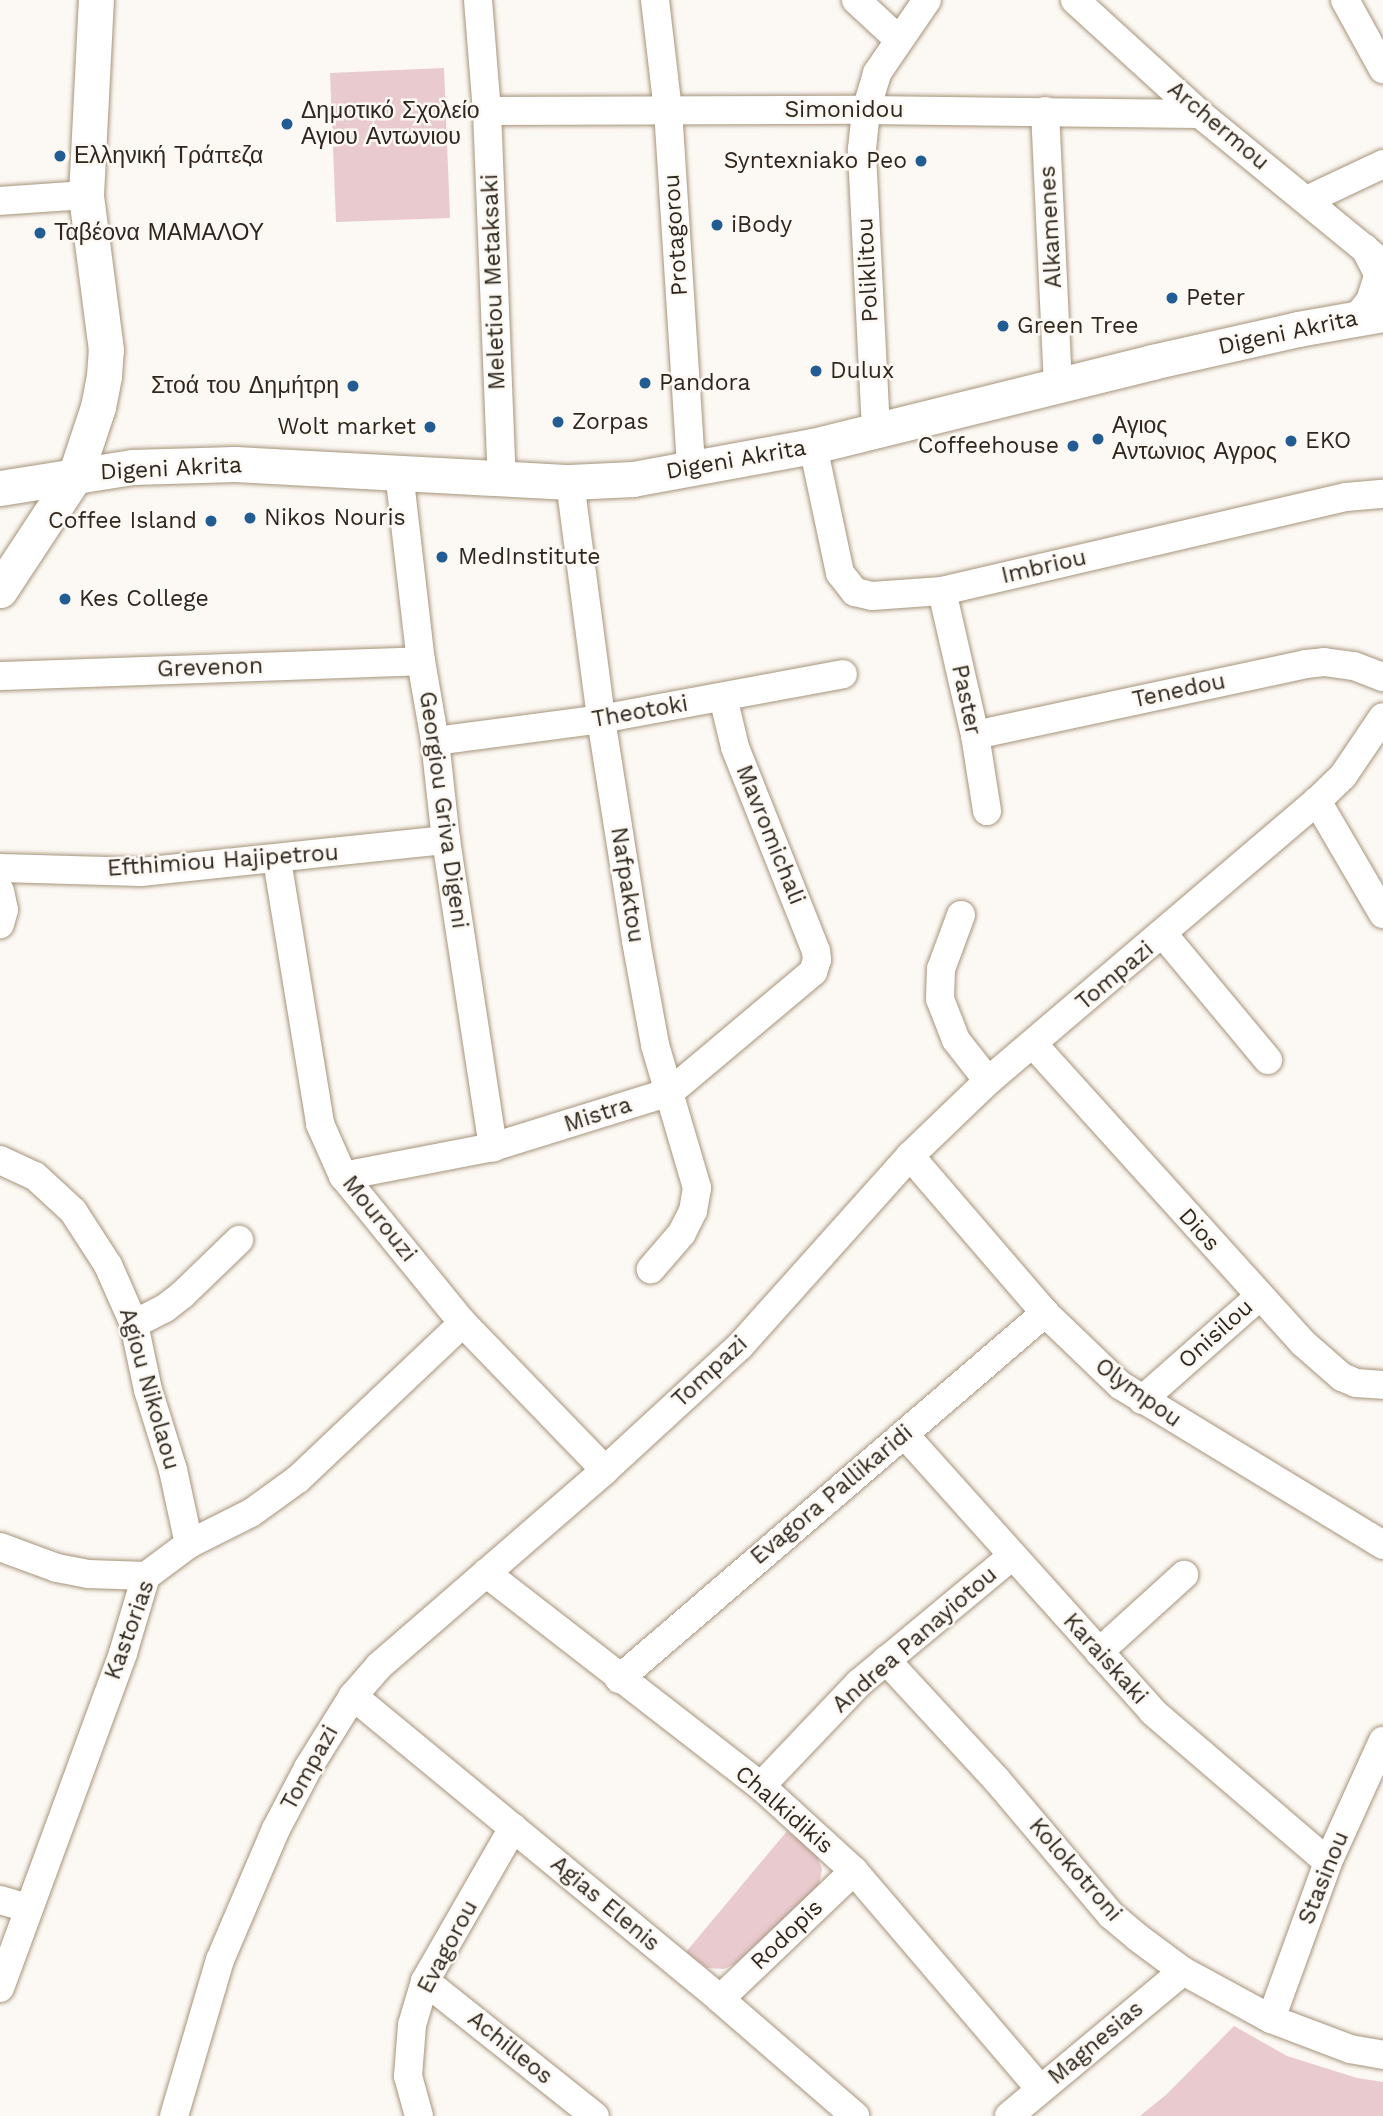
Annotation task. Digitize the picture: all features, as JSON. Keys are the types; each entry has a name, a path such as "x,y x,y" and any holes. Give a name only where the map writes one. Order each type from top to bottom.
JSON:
{"main road":[{"path":"0,590 75,476 98,407 106,350 86,195 96,0"},
{"name":"Digeni Akrita","path":"75,476 132,467 235,464 502,480 570,482 633,479 813,446 1058,385 1370,316"},
{"path":"0,479 75,476"},
{"path":"0,488 75,476"}],"street":[{"name":"Meletiou Metaksaki","path":"478,0 487,111 502,480"},
{"name":"Protagorou","path":"655,0 668,110 691,470"},
{"path":"856,0 898,39"},
{"name":"Poliklitou","path":"876,430 862,149 866,110 877,73 927,0"},
{"name":"Archermou","path":"1075,0 1200,114 1374,256 1377,279 1370,301 1370,316"},
{"path":"1345,0 1383,69"},
{"name":"Simonidou","path":"487,111 866,110 1200,114"},
{"name":"Alkamenes","path":"1045,111 1058,385"},
{"path":"1307,200 1383,164"},
{"path":"0,201 86,195"},
{"name":"Imbriou","path":"813,446 836,560 850,589 862,595 886,597 942,591 1346,497 1383,494"},
{"name":"Georgiou Griva Digeni","path":"399,472 446,841 493,1147"},
{"name":"Nafpaktou","path":"570,482 601,719 655,1045 697,1188 693,1211 682,1233 651,1269"},
{"name":"Paster","path":"942,591 975,735 986,811"},
{"name":"Grevenon","path":"0,676 421,661"},
{"name":"Tenedou","path":"975,735 1306,664 1324,662 1354,666 1383,677"},
{"name":"Theotoki","path":"435,741 601,719 843,674"},
{"name":"Mavromichali","path":"723,697 735,747 816,951 817,960 813,972"},
{"name":"Tompazi","path":"174,2116 220,1960 276,1829 308,1768 353,1696 379,1666 605,1470 740,1346 910,1156 988,1081 1317,801 1343,776 1383,717"},
{"path":"1317,801 1383,914"},
{"name":"Efthimiou Hajipetrou","path":"0,869 141,872 446,841"},
{"name":"Mourouzi","path":"277,860 320,1124 343,1176 463,1322 605,1470"},
{"path":"0,891 4,910 0,924"},
{"path":"961,915 941,969 940,999 956,1040 988,1081"},
{"path":"1163,934 1268,1060"},
{"name":"Mistra","path":"343,1176 493,1147 670,1092 813,972"},
{"name":"Dios","path":"1034,1044 1259,1297 1324,1363 1342,1377 1356,1383 1383,1385"},
{"name":"Olympou","path":"910,1156 1045,1314 1101,1369 1142,1400 1383,1545"},
{"name":"Agiou Nikolaou","path":"0,1160 35,1176 73,1211 108,1265 134,1324 148,1390 173,1471 189,1544"},
{"path":"134,1324 164,1309 183,1294 239,1240"},
{"name":"Onisilou","path":"1142,1400 1259,1297"},
{"name":"Evagora Pallikaridi","path":"619,1679 1045,1314"},
{"name":"Kastorias","path":"0,1988 123,1653 146,1576 189,1544 251,1513 298,1479 463,1322"},
{"name":"Karaiskaki","path":"904,1433 1153,1712 1328,1862"},
{"path":"0,1547 57,1568 88,1574 146,1576"},
{"name":"Andrea Panayiotou","path":"761,1786 859,1683 1012,1556"},
{"name":"Chalkidikis","path":"486,1573 619,1679 761,1786 854,1871 1040,2089"},
{"path":"1099,1652 1184,1575"},
{"name":"Kolokotroni","path":"886,1660 996,1779 1111,1915 1183,1971 1271,2019 1349,2049 1383,2055"},
{"name":"Agias Elenis","path":"353,1696 720,1999 855,2116"},
{"name":"Stasinou","path":"1271,2019 1328,1862 1383,1741"},
{"name":"Evagorou","path":"419,2116 408,2076 412,2025 425,1980 513,1828"},
{"name":"Rodopis","path":"720,1999 854,1871"},
{"path":"0,1900 28,1908"},
{"name":"Magnesias","path":"1009,2116 1183,1971"},
{"name":"Achilleos","path":"425,1980 594,2116"}],"shaded area":[{"path":"444,68 450,218 336,222 330,73"},
{"path":"787,1831 816,1853 822,1869 819,1886 735,1964 724,1969 707,1968 686,1952"},
{"path":"1234,2026 1287,2056 1357,2078 1383,2082 1383,2116 1140,2116 1167,2094"}],"place":[{"name":"Δημοτικό Σχολείο Αγιου Αντωνιου","path":"287,124"},
{"name":"Ελληνική Τράπεζα","path":"60,156"},
{"name":"Syntexniako Peo","path":"921,161"},
{"name":"iBody","path":"717,225"},
{"name":"Ταβέονα ΜΑΜΑΛΟΥ","path":"40,233"},
{"name":"Peter","path":"1172,298"},
{"name":"Green Tree","path":"1003,326"},
{"name":"Dulux","path":"816,371"},
{"name":"Pandora","path":"645,383"},
{"name":"Στοά του Δημήτρη","path":"353,386"},
{"name":"Zorpas","path":"558,422"},
{"name":"Wolt market","path":"430,427"},
{"name":"Αγιος Αντωνιος Αγρος","path":"1098,439"},
{"name":"EKO","path":"1291,441"},
{"name":"Coffeehouse","path":"1073,446"},
{"name":"Nikos Nouris","path":"250,518"},
{"name":"Coffee Island","path":"211,521"},
{"name":"MedInstitute","path":"442,557"},
{"name":"Kes College","path":"65,599"}]}
